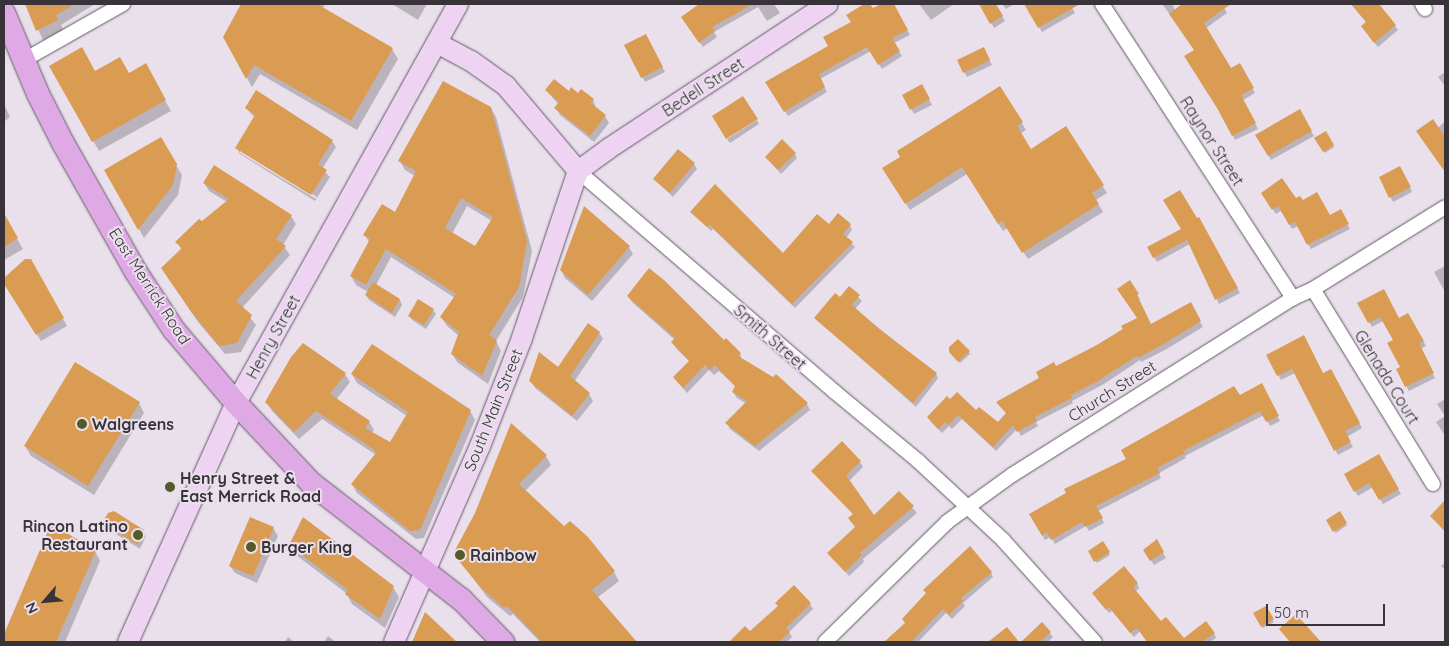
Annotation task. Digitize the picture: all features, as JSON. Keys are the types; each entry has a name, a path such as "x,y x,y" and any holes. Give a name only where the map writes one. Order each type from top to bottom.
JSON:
{"main road":[{"path":"438,43 458,4"},
{"name":"Bedell Street","path":"578,171 608,149 828,4"},
{"name":"East Merrick Road","path":"4,13 63,143 136,272 174,330 236,403 311,483 462,600 503,642"},
{"name":"Smith Street","path":"438,43 471,61 506,86 578,171"},
{"name":"Henry Street","path":"128,642 236,403 438,43"},
{"name":"South Main Street","path":"394,642 480,446 522,338 578,171"}],"street":[{"path":"24,60 123,4"},
{"name":"Raynor Street","path":"1102,4 1293,298"},
{"name":"Smith Street","path":"578,171 918,461 1002,540 1095,642"},
{"name":"Church Street","path":"825,642 946,522 1012,475 1293,298 1313,289 1445,207"},
{"name":"Glenada Court","path":"1313,289 1433,484"}],"building":[{"path":"25,4 75,4 56,15 58,20 36,31"},
{"path":"241,4 317,4 393,48 351,121 254,65 246,79 223,37"},
{"path":"699,4 753,4 712,27 715,31 699,43 681,17"},
{"path":"864,4 870,4 873,8 881,4 894,4 908,30 892,38 900,51 878,65 867,47 819,74 825,87 784,112 765,82 828,46 823,37 851,22 846,15"},
{"path":"979,4 996,4 1003,16 990,24"},
{"path":"1024,4 1080,4 1038,28"},
{"path":"1182,4 1231,4 1204,23 1231,68 1240,63 1254,88 1241,95 1256,123 1232,136 1217,108 1184,56 1194,50 1169,14"},
{"path":"1351,4 1379,4 1396,25 1374,43 1361,26 1366,22"},
{"path":"646,34 663,67 641,78 624,45"},
{"path":"82,47 95,71 120,57 129,73 146,63 166,100 92,142 49,66"},
{"path":"984,47 990,60 963,73 957,60"},
{"path":"554,79 569,91 571,87 578,93 581,89 594,99 591,103 606,115 590,136 554,108 559,102 545,90"},
{"path":"443,81 491,107 527,241 519,287 489,335 497,341 482,376 451,354 459,332 440,317 456,294 386,249 366,285 350,276 370,239 363,235 382,204 395,212 416,171 398,161","holes":["461,198 493,217 475,246 445,228"]},
{"path":"922,84 930,99 910,110 902,95"},
{"path":"1000,86 1023,122 1017,126 1031,149 1066,126 1104,185 1092,193 1099,204 1022,253 1002,221 998,224 962,167 905,204 882,168 900,157 897,151"},
{"path":"256,90 333,140 318,164 327,170 311,195 235,148 255,115 245,108"},
{"path":"743,96 758,119 726,139 712,116"},
{"path":"1300,109 1312,131 1268,156 1255,135"},
{"path":"1433,119 1445,137 1445,172 1416,131"},
{"path":"1326,131 1334,145 1323,152 1314,138"},
{"path":"161,137 177,164 173,185 138,230 104,170"},
{"path":"782,139 796,153 778,170 765,157"},
{"path":"678,149 695,163 670,193 653,179"},
{"path":"214,165 292,215 276,239 286,246 236,301 252,315 237,343 219,346 192,313 161,268 182,248 175,242 199,219 202,221 229,199 203,183"},
{"path":"1400,166 1411,187 1389,198 1379,177"},
{"path":"1282,178 1296,198 1300,196 1303,200 1317,192 1330,215 1341,209 1349,224 1307,245 1295,222 1289,225 1278,206 1272,210 1261,193"},
{"path":"715,184 783,253 817,214 829,224 838,213 851,224 843,234 853,242 792,304 710,225 707,227 690,212"},
{"path":"1180,190 1197,218 1199,217 1238,288 1215,300 1187,240 1153,258 1147,247 1181,229 1163,200"},
{"path":"584,206 630,246 588,295 560,270"},
{"path":"4,213 18,238 4,247"},
{"path":"25,259 31,259 64,318 36,335 4,284 4,278"},
{"path":"649,268 664,280 724,340 726,338 741,353 738,356 773,377 776,374 808,403 755,446 725,423 747,401 732,392 735,386 715,365 710,370 705,365 683,388 673,377 689,361 671,342 675,338 627,296"},
{"path":"1130,280 1139,294 1137,295 1151,324 1191,302 1201,321 1162,345 1138,358 1137,356 1102,379 1071,395 1072,398 1035,417 1037,421 1017,432 1013,425 993,447 958,415 948,425 946,422 938,429 927,417 947,396 950,399 957,392 976,410 979,407 998,422 1006,413 996,402 1039,378 1036,372 1054,362 1056,366 1095,346 1123,329 1121,326 1137,318 1117,289"},
{"path":"373,282 400,299 392,313 365,295"},
{"path":"849,286 860,295 852,305 878,328 937,373 913,403 814,318 835,293 840,297"},
{"path":"1384,289 1399,318 1408,313 1424,341 1419,343 1434,373 1405,387 1396,369 1400,367 1387,343 1393,340 1380,317 1368,323 1357,303"},
{"path":"418,299 434,309 424,325 408,316"},
{"path":"588,323 600,332 570,376 590,393 572,416 529,381 539,352 558,367"},
{"path":"1304,335 1323,373 1331,369 1360,423 1345,431 1351,442 1334,451 1292,369 1277,376 1266,355"},
{"path":"958,339 970,351 958,362 949,352 949,347"},
{"path":"303,343 346,373 330,394 370,421 365,428 390,442 408,412 351,374 372,344 471,410 420,530 410,531 351,484 376,453 373,449 316,411 294,432 265,402 291,357"},
{"name":"Walgreens","path":"75,362 140,402 88,486 24,446"},
{"path":"1262,383 1279,416 1266,422 1260,411 1183,451 1185,453 1157,468 1160,473 1096,506 1103,518 1085,527 1082,522 1051,540 1047,532 1042,536 1029,514 1066,493 1064,489 1126,459 1121,450 1234,386 1240,395"},
{"path":"511,423 547,455 519,484 564,526 570,521 588,537 615,571 592,590 637,642 542,642 507,606 504,608 481,588 453,554 475,513"},
{"path":"842,441 861,461 846,475 874,515 899,491 914,506 860,553 862,555 845,572 827,553 855,527 848,518 853,514 811,471"},
{"path":"1379,454 1399,489 1379,500 1369,483 1354,492 1344,474"},
{"path":"1445,500 1445,531 1430,516"},
{"path":"114,511 144,530 138,545 102,523 108,513"},
{"path":"1340,511 1347,523 1333,532 1326,520"},
{"name":"Burger King","path":"250,517 274,527 253,576 229,566"},
{"path":"303,517 394,586 380,619 345,594 348,590 289,545"},
{"path":"51,524 96,550 56,642 4,642 4,634"},
{"path":"1157,539 1164,552 1150,561 1143,550"},
{"path":"1103,541 1110,552 1094,562 1088,551"},
{"path":"970,546 992,572 961,598 963,601 949,615 943,609 911,642 884,642 905,623 902,619 926,593 923,590"},
{"path":"1124,566 1138,583 1133,587 1161,621 1166,617 1184,638 1206,621 1215,633 1201,642 1147,642 1137,628 1130,633 1109,607 1106,610 1092,593"},
{"path":"794,585 811,603 786,628 790,632 778,642 729,642 745,626 750,631 778,606 775,603"},
{"path":"1266,606 1274,619 1261,627 1253,613"},
{"path":"425,612 457,642 412,642"},
{"path":"1296,614 1321,642 1290,642 1279,629"},
{"path":"1042,622 1051,632 1040,642 1021,642"},
{"path":"1007,627 1019,642 988,642"}],"place":[{"name":"Walgreens","path":"82,424"},
{"name":"Henry Street & East Merrick Road","path":"170,487"},
{"name":"Rincon Latino Restaurant","path":"138,535"},
{"name":"Burger King","path":"251,547"},
{"name":"Rainbow","path":"460,555"}]}
